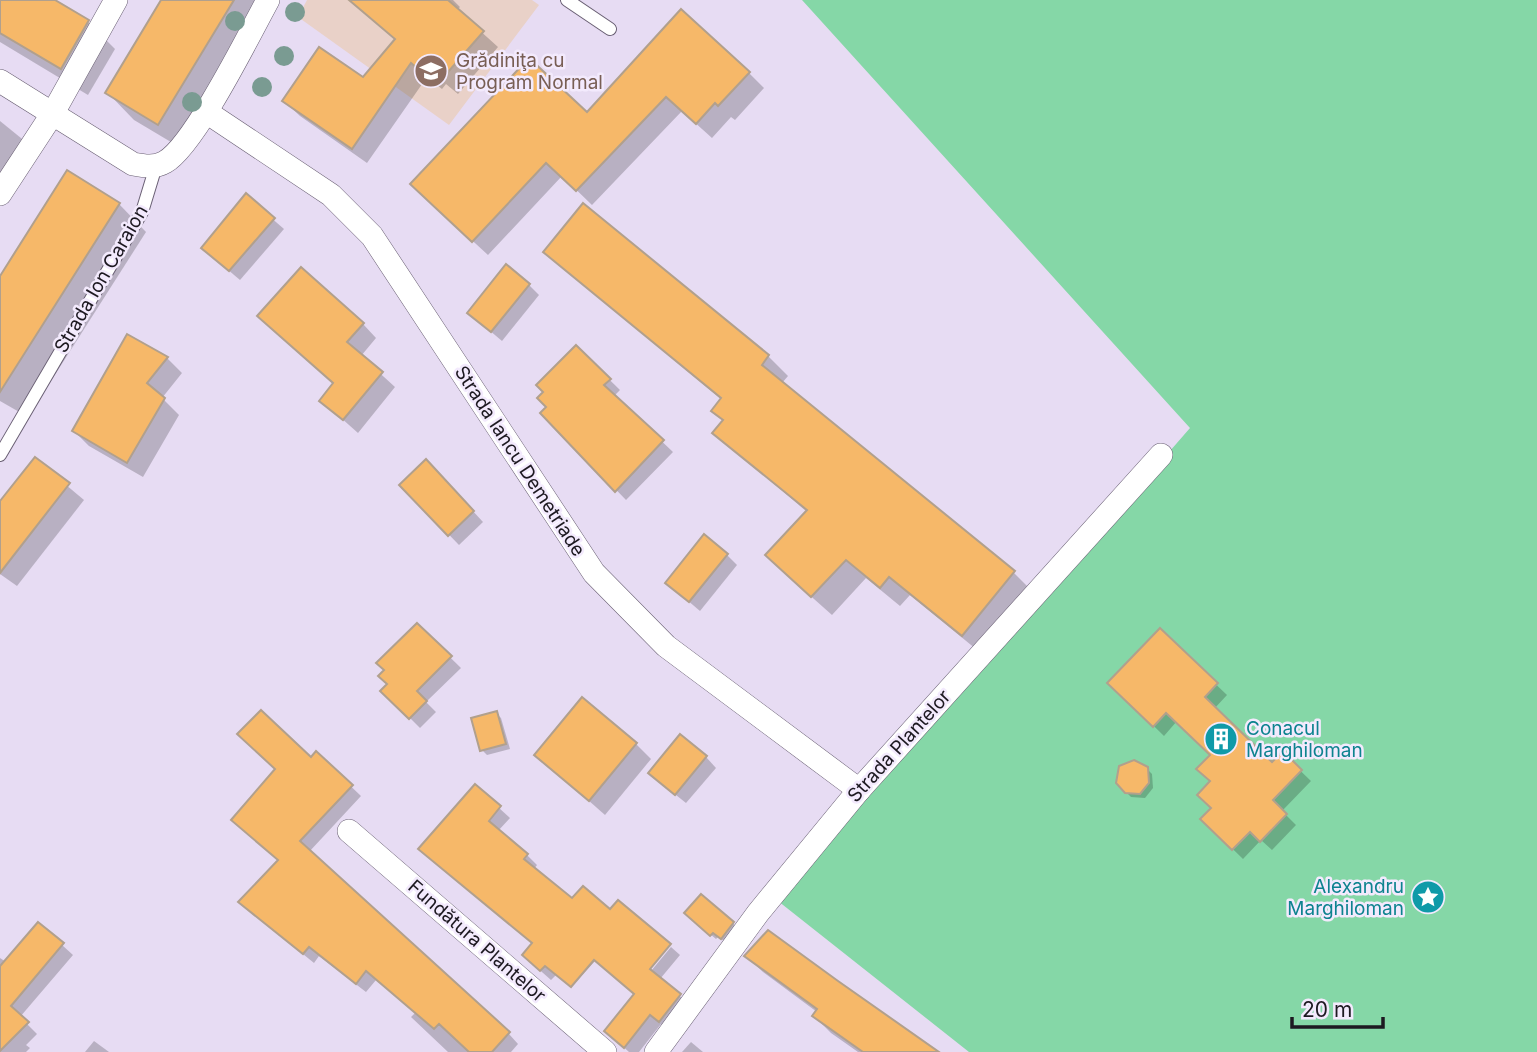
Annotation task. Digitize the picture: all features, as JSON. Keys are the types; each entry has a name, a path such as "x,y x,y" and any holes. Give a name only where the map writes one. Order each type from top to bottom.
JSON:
{"street":[{"path":"0,194 53,113 116,0"},
{"path":"0,80 134,164 156,166 177,152 205,111 268,0"},
{"name":"Strada Iancu Demetriade","path":"205,111 331,195 372,236 594,573 666,646 859,790"},
{"name":"Strada Plantelor","path":"656,1052 758,913 859,790 1161,455"},
{"name":"Fundătura Plantelor","path":"349,831 605,1052"}],"lane":[{"path":"568,0 610,29"},
{"name":"Strada Ion Caraion","path":"0,455 142,212 156,166"}],"shaded area":[{"name":"Grădiniţa cu Program Normal","path":"307,0 532,0 539,5 449,125 298,17"}],"green space":[{"path":"802,0 1537,0 1537,1052 969,1052 778,901 1190,428"}],"building":[{"path":"0,0 55,0 89,20 61,69 0,33"},
{"path":"161,0 234,0 158,125 105,93"},
{"path":"349,0 448,0 484,31 441,80 430,70 425,75 411,63 352,149 282,101 319,47 363,77 395,39"},
{"path":"681,9 750,72 718,106 715,103 696,124 666,97 576,191 546,163 472,242 410,184 529,58 587,112"},
{"path":"67,170 120,203 0,392 0,276"},
{"path":"246,193 275,218 229,271 201,248"},
{"path":"583,203 769,355 762,365 1015,571 962,636 889,577 880,588 846,560 811,597 765,555 807,510 712,433 723,420 711,411 721,398 543,252"},
{"path":"506,264 530,284 491,332 467,313"},
{"path":"301,267 364,323 347,342 383,372 343,420 319,401 333,383 257,316"},
{"path":"127,334 168,357 147,383 165,398 127,463 72,431"},
{"path":"576,345 611,379 604,385 664,440 615,492 540,413 546,407 537,398 543,392 536,385"},
{"path":"35,457 70,483 0,573 0,501"},
{"path":"426,459 474,511 448,536 399,485"},
{"path":"704,534 728,554 689,602 665,583"},
{"path":"417,623 452,656 417,691 427,701 409,719 380,691 387,684 378,676 384,670 376,663"},
{"name":"Conacul Marghiloman","path":"1160,628 1218,683 1205,697 1272,762 1283,751 1302,770 1273,800 1287,814 1260,842 1250,832 1232,850 1200,819 1211,808 1197,795 1210,781 1196,769 1210,755 1166,713 1153,727 1107,683"},
{"path":"582,697 637,743 589,801 534,755"},
{"path":"261,710 311,757 316,751 353,785 300,841 510,1032 492,1052 469,1052 439,1024 434,1029 366,971 356,984 309,947 303,954 238,902 278,860 231,820 275,769 237,734"},
{"path":"497,711 506,744 480,751 471,718"},
{"path":"680,734 707,756 675,795 648,773"},
{"path":"1134,760 1148,767 1149,783 1140,794 1125,793 1116,783 1119,766"},
{"path":"475,784 501,806 489,821 528,854 524,859 572,898 583,886 610,909 618,900 671,944 650,969 681,994 659,1022 650,1015 624,1048 604,1031 634,994 594,960 571,987 545,966 540,971 522,955 532,943 418,849"},
{"path":"701,894 734,922 721,939 713,933 710,936 684,913"},
{"path":"38,922 64,943 11,1006 29,1022 0,1051 0,966"},
{"path":"768,930 939,1052 863,1052 812,1016 817,1009 744,956"}],"place":[{"name":"Grădiniţa cu Program Normal","path":"431,71"},
{"name":"Conacul Marghiloman","path":"1221,739"},
{"name":"Alexandru Marghiloman","path":"1428,897"}]}
